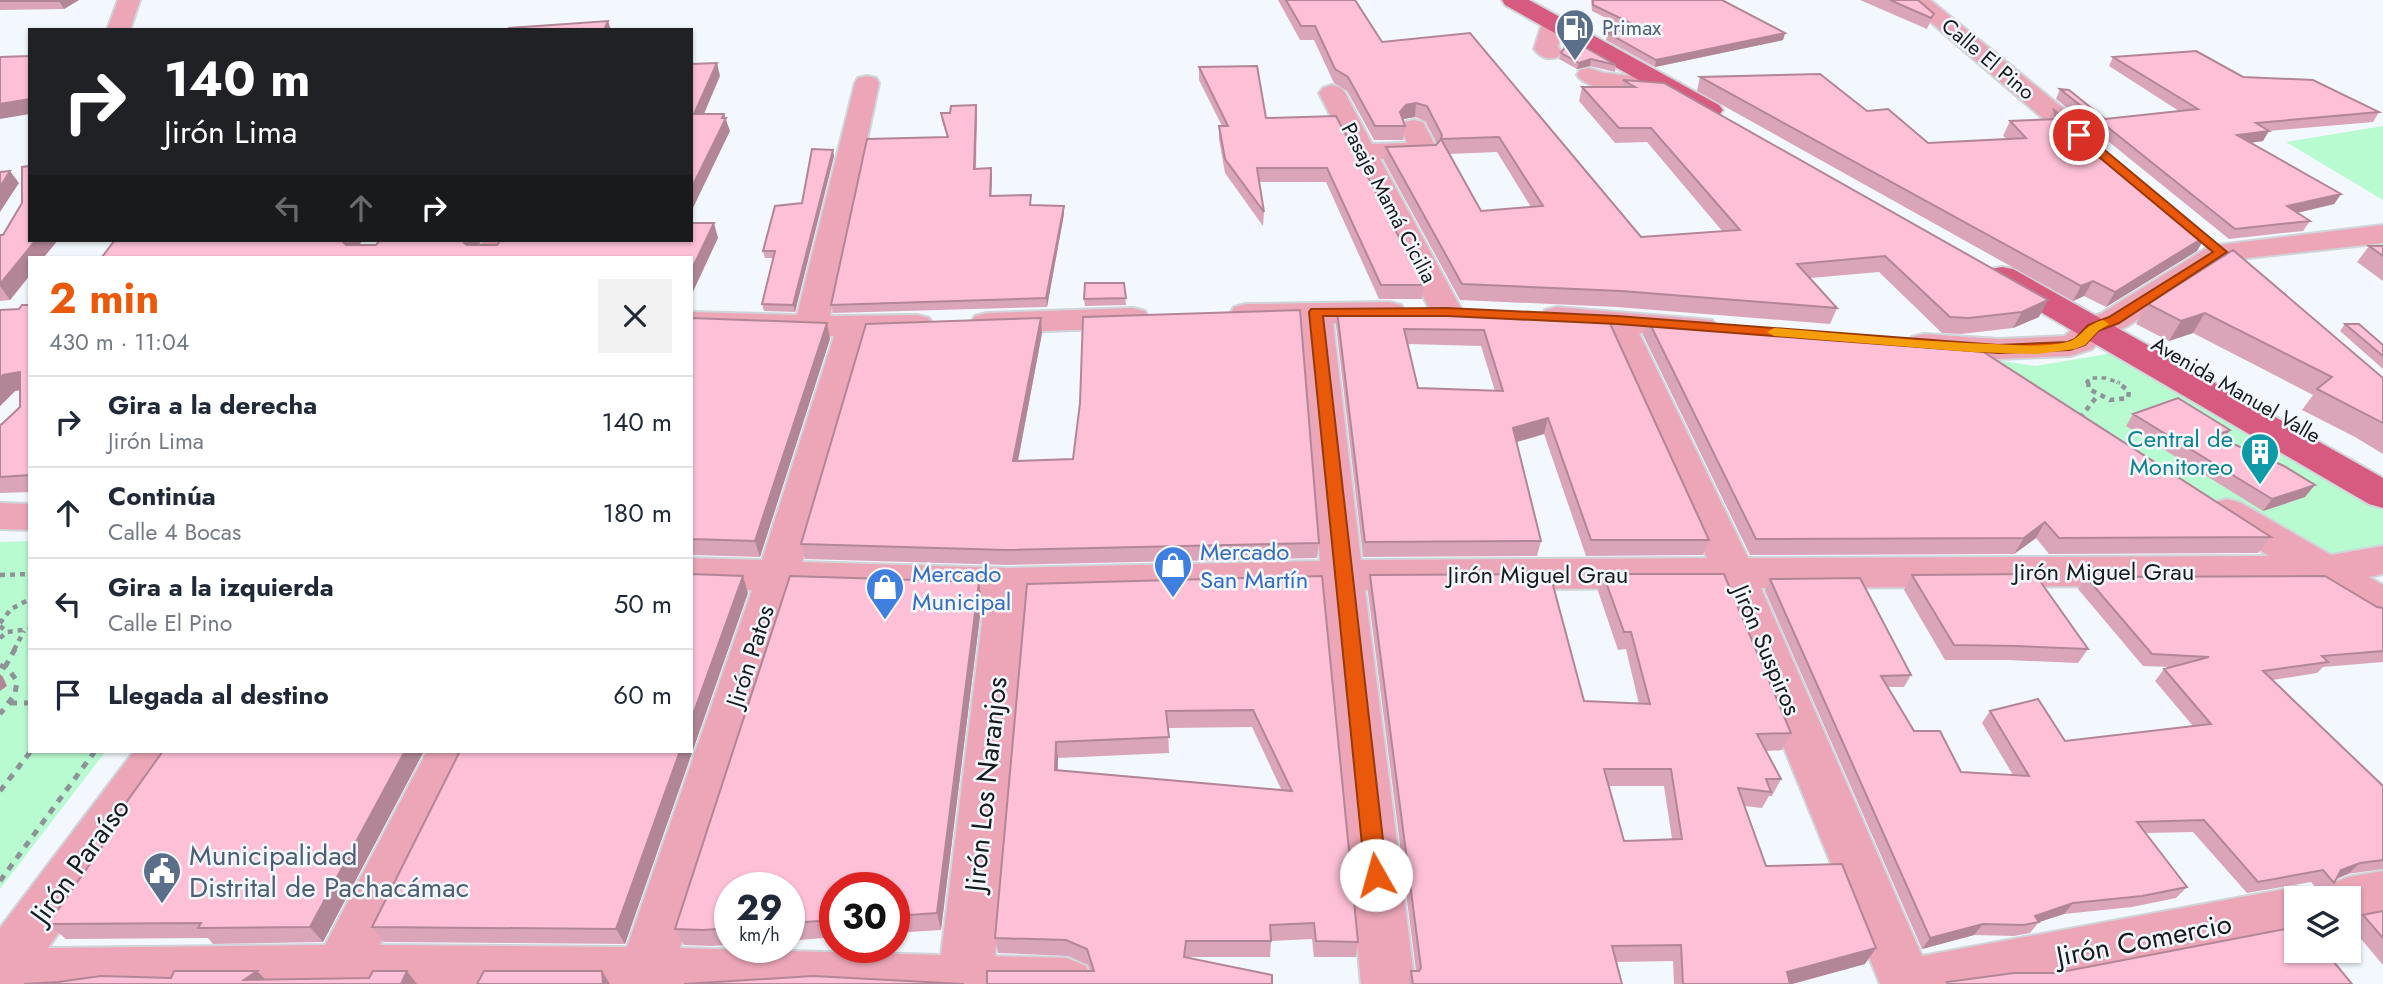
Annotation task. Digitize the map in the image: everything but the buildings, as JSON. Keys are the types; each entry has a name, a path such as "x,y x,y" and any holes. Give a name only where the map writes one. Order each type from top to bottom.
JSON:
{"main road":[{"path":"1513,0 1549,34 1731,115 1671,88 1549,34"},
{"name":"Avenida Manuel Valle","path":"1985,257 2383,474"},
{"name":"Avenida Manuel Valle","path":"2104,324 2383,495"}],"street":[{"path":"119,28 129,0"},
{"name":"Calle El Pino","path":"1916,0 2116,165"},
{"path":"1601,76 1671,88"},
{"path":"811,326 867,83"},
{"name":"Pasaje Mamá Cicilia","path":"1316,312 1460,313 1362,150 1332,93"},
{"path":"1362,150 1424,150 1414,128"},
{"path":"1890,341 1972,348 2038,349 2070,346 2080,342 2210,244 2383,234"},
{"path":"2210,244 2255,278"},
{"path":"1210,316 1316,312 1342,575 1388,984"},
{"path":"1525,316 1727,329"},
{"path":"693,322 853,327 1157,318"},
{"name":"Jirón Suspiros","path":"1617,320 1734,573 1908,984"},
{"name":"Jirón Patos","path":"643,979 778,574 853,327"},
{"path":"1972,348 2017,379"},
{"path":"2203,497 2383,605"},
{"path":"0,516 28,517"},
{"name":"Jirón Miguel Grau","path":"693,573 1008,583 1342,575 2323,570 2383,559"},
{"name":"Jirón Los Naranjos","path":"965,983 1008,583"},
{"name":"Jirón Paraíso","path":"0,973 160,753"},
{"path":"336,977 451,753"},
{"path":"2361,898 2383,894"},
{"name":"Jirón Comercio","path":"1908,984 2284,913"},
{"path":"0,973 1067,984"}],"path":[{"path":"2090,378 2115,380 2126,387 2130,395 2119,400 2098,395 2088,388 2087,381 2090,378"},
{"path":"2080,418 2098,395"},
{"path":"0,575 28,574"},
{"path":"7,632 0,624 11,609 28,600"},
{"path":"0,638 7,632 27,630"},
{"path":"0,715 17,690 17,679 12,670 2,666 27,630"},
{"path":"10,703 28,703"},
{"path":"0,791 29,753"},
{"path":"0,881 95,753"}],"green space":[{"path":"2383,126 2383,200 2286,142"},
{"path":"2113,353 2383,510 2383,551 2340,560 2291,549 1995,360 2035,366"},
{"path":"28,541 28,753 104,753 0,889 0,542"}],"slow traffic":[{"path":"1774,332 1972,348 2038,349 2070,346 2080,342 2093,328 2103,324"}],"place":[{"name":"Primax","path":"1575,62"},
{"name":"Central de Monitoreo","path":"2260,486"},
{"name":"Mercado San Martín","path":"1173,599"},
{"name":"Mercado Municipal","path":"885,621"},
{"name":"Municipalidad Distrital de Pachacámac","path":"162,905"}],"route":[{"path":"1376,875 1316,312 1447,312 1617,320 1998,349 2070,346 2080,342 2093,328 2114,320 2221,252 2079,135"}]}
